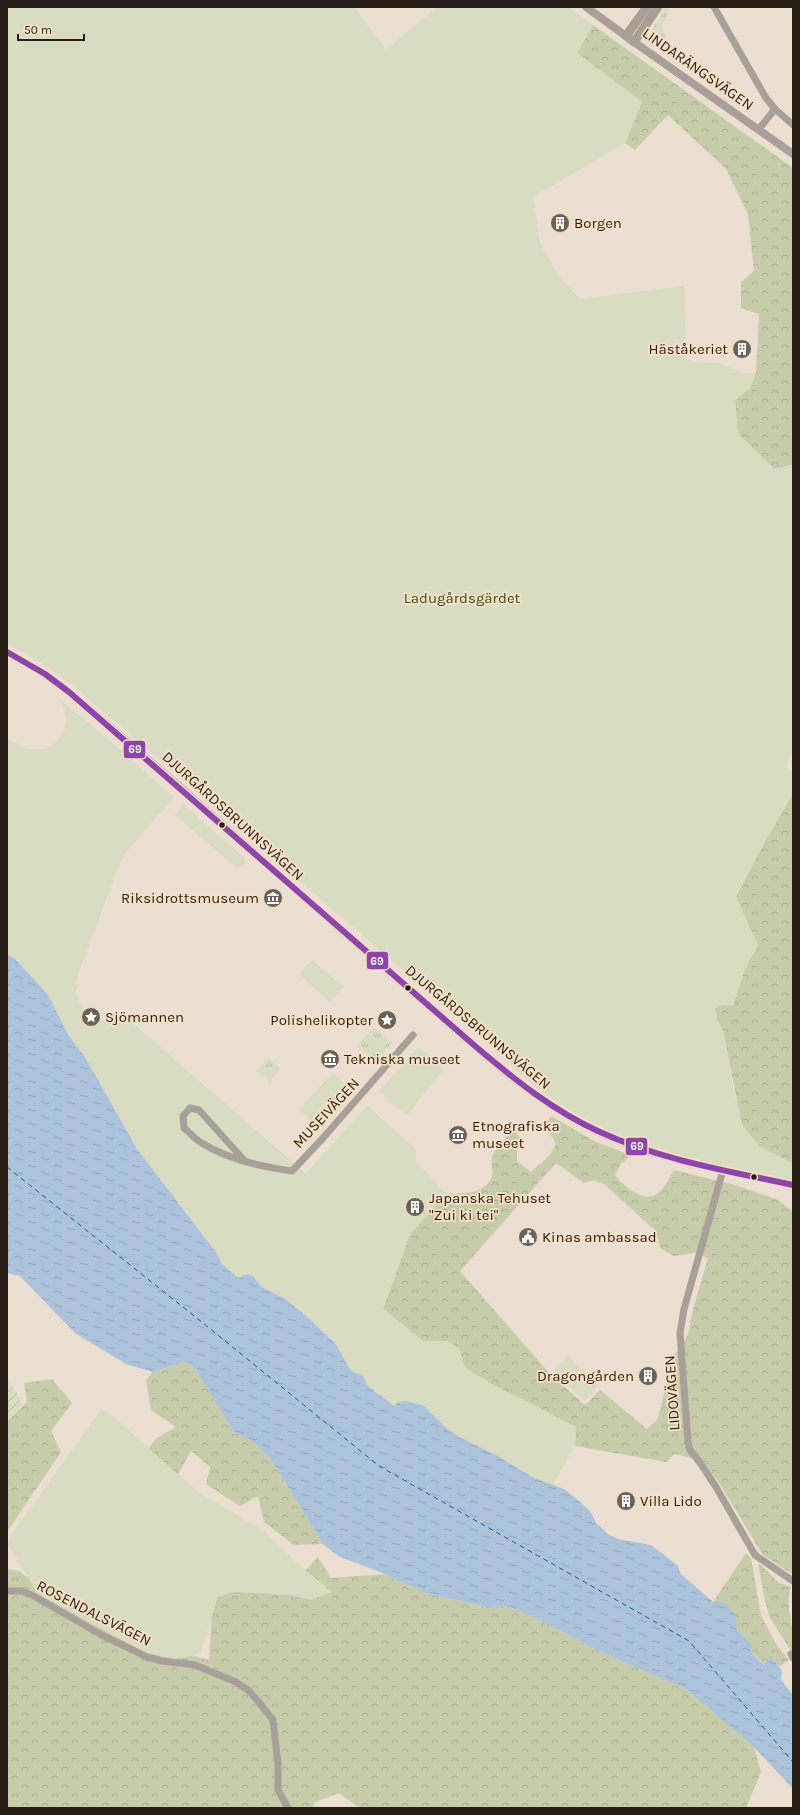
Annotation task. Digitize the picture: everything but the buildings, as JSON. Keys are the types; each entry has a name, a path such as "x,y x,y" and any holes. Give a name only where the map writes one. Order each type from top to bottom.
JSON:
{"main road":[{"path":"626,36 647,7"},
{"path":"634,42 658,7"},
{"name":"LINDARÄNGSVÄGEN","path":"626,36 634,42"}],"street":[{"name":"LINDARÄNGSVÄGEN","path":"586,7 626,36"},
{"path":"714,7 766,98 775,109 793,125"},
{"name":"LINDARÄNGSVÄGEN","path":"634,42 793,154"},
{"path":"759,129 775,109"},
{"name":"DJURGÅRDSBRUNNSVÄGEN","path":"7,652 45,674 80,701 181,788 311,905 528,1089 553,1107 599,1132 654,1152 722,1170 793,1185"},
{"name":"MUSEIVÄGEN","path":"243,1159 199,1110 190,1108 183,1116 184,1128 201,1142 230,1156 243,1159 262,1167 292,1171 323,1138 413,1035"},
{"name":"LIDOVÄGEN","path":"722,1170 684,1309 680,1333 688,1442 690,1450 716,1487 755,1555 793,1581"},
{"name":"ROSENDALSVÄGEN","path":"7,1591 21,1591 32,1595 100,1634 147,1657 162,1661 192,1665 242,1685 258,1701 273,1720 278,1764 278,1790 288,1808"}],"green space":[{"name":"Ladugårdsgärdet","path":"7,7 354,7 386,50 437,7 568,7 593,25 577,53 642,102 625,143 533,197 540,244 560,278 580,299 684,286 686,357 693,362 718,363 746,374 756,373 750,388 735,400 738,434 774,469 793,465 793,751 786,766 793,773 793,794 764,843 736,897 758,945 745,969 733,1006 723,1005 715,1008 717,1020 723,1031 732,1082 742,1125 759,1146 793,1164 793,1181 696,1159 634,1140 603,1128 574,1113 546,1095 524,1077 484,1038 462,1021 75,687 36,659 7,644"},
{"path":"666,7 669,7 662,27 665,37 661,42 652,33 652,30"},
{"path":"593,25 793,168 793,465 774,469 738,434 735,400 750,388 756,373 759,314 741,308 741,282 754,271 748,214 726,169 668,115 635,150 625,143 642,102 577,53"},
{"path":"61,701 89,723 174,797 125,853 75,983 78,986 75,993 92,1025 119,1011 306,1174 367,1105 416,1150 416,1161 446,1194 410,1234 383,1309 423,1341 447,1341 459,1349 465,1368 490,1383 576,1427 575,1446 552,1486 534,1478 496,1455 461,1438 445,1427 423,1405 394,1406 368,1386 363,1376 351,1371 335,1343 305,1315 285,1299 262,1287 253,1276 247,1274 238,1278 222,1264 215,1251 137,1149 85,1057 69,1036 48,995 15,959 7,955 7,740 29,749 40,750 56,743 62,736 65,728 65,710"},
{"path":"793,794 793,1164 759,1146 742,1125 723,1031 717,1020 715,1008 723,1005 733,1006 745,969 758,945 736,897 764,843"},
{"path":"183,804 245,859 244,864 237,868 175,815"},
{"path":"312,960 343,987 330,1002 299,974"},
{"path":"374,1027 392,1043 375,1062 357,1046"},
{"path":"419,1047 443,1070 407,1115 387,1101 389,1099 379,1091"},
{"path":"268,1058 280,1069 270,1082 257,1071"},
{"path":"333,1073 351,1090 318,1127 299,1109"},
{"path":"551,1116 596,1142 631,1155 621,1164 615,1175 627,1188 638,1194 650,1197 658,1193 664,1187 674,1170 735,1185 776,1199 793,1211 793,1574 763,1555 720,1484 706,1466 699,1460 675,1454 666,1462 575,1446 576,1427 490,1383 465,1368 459,1349 447,1341 423,1341 383,1309 410,1234 446,1194 477,1191 487,1184 492,1176 493,1154 513,1130 522,1139 517,1150 517,1161 531,1172 549,1156 556,1144 545,1125","holes":["556,1163 584,1183 594,1180 605,1185 656,1231 660,1248 674,1256 695,1253 708,1258 693,1309 688,1335 672,1358 658,1419 647,1429 600,1390 585,1405 550,1374 460,1271"]},
{"path":"568,1356 599,1385 585,1401 553,1372"},
{"path":"186,1361 196,1370 234,1432 253,1442 270,1458 323,1544 294,1545 264,1522 258,1496 240,1506 206,1484 210,1467 191,1451 173,1483 146,1451 157,1438 176,1427 151,1410 146,1380 153,1372"},
{"path":"52,1379 72,1403 51,1431 61,1452 7,1532 7,1421 27,1402 24,1383"},
{"path":"7,1380 17,1393 22,1405 7,1420"},
{"path":"103,1410 108,1412 198,1492 264,1531 296,1562 332,1592 311,1600 288,1595 234,1592 218,1597 201,1652 188,1657 173,1659 144,1652 37,1593 9,1546 10,1537 100,1411"},
{"path":"746,1553 751,1558 761,1616 778,1647 789,1660 779,1667 771,1658 765,1665 751,1651 752,1645 713,1602"},
{"path":"318,1557 331,1578 385,1574 425,1593 493,1608 505,1605 532,1616 597,1650 686,1689 754,1747 761,1772 746,1808 360,1808 339,1793 315,1802 312,1808 7,1808 7,1569 19,1571 69,1609 159,1647 209,1660 215,1565 294,1583"},
{"path":"758,1564 760,1564 778,1582 791,1587 789,1604 793,1634 793,1654 770,1618"}],"water":[{"path":"7,955 15,959 48,995 69,1036 85,1057 137,1149 215,1251 222,1264 238,1278 247,1274 253,1276 262,1287 285,1299 305,1315 335,1343 351,1371 363,1376 368,1386 394,1406 398,1402 406,1401 423,1405 445,1427 461,1438 496,1455 534,1478 564,1489 585,1506 592,1514 596,1523 609,1535 618,1539 651,1545 677,1565 681,1574 713,1602 723,1602 736,1615 736,1628 752,1645 751,1652 764,1665 771,1657 782,1671 781,1680 793,1695 793,1789 754,1747 686,1689 597,1650 532,1616 505,1605 493,1608 425,1593 385,1574 338,1556 323,1544 270,1458 253,1442 234,1432 196,1370 186,1361 153,1372 126,1364 75,1333 20,1276 7,1273"}],"ferry route":[{"path":"7,1167 379,1466 689,1641 793,1762"}],"transit line":[{"name":"69","path":"7,652 45,674 69,692 475,1046 534,1094 583,1124 623,1142 695,1164 793,1185"}],"place":[{"name":"Borgen","path":"560,223"},
{"name":"Häståkeriet","path":"742,349"},
{"name":"Riksidrottsmuseum","path":"273,898"},
{"name":"Sjömannen","path":"91,1017"},
{"name":"Polishelikopter","path":"387,1020"},
{"name":"Tekniska museet","path":"330,1059"},
{"name":"Etnografiska museet","path":"458,1135"},
{"name":"Japanska Tehuset \"Zui ki tei\"","path":"415,1207"},
{"name":"Kinas ambassad","path":"528,1237"},
{"name":"Dragongården","path":"648,1376"},
{"name":"Villa Lido","path":"626,1501"}]}
